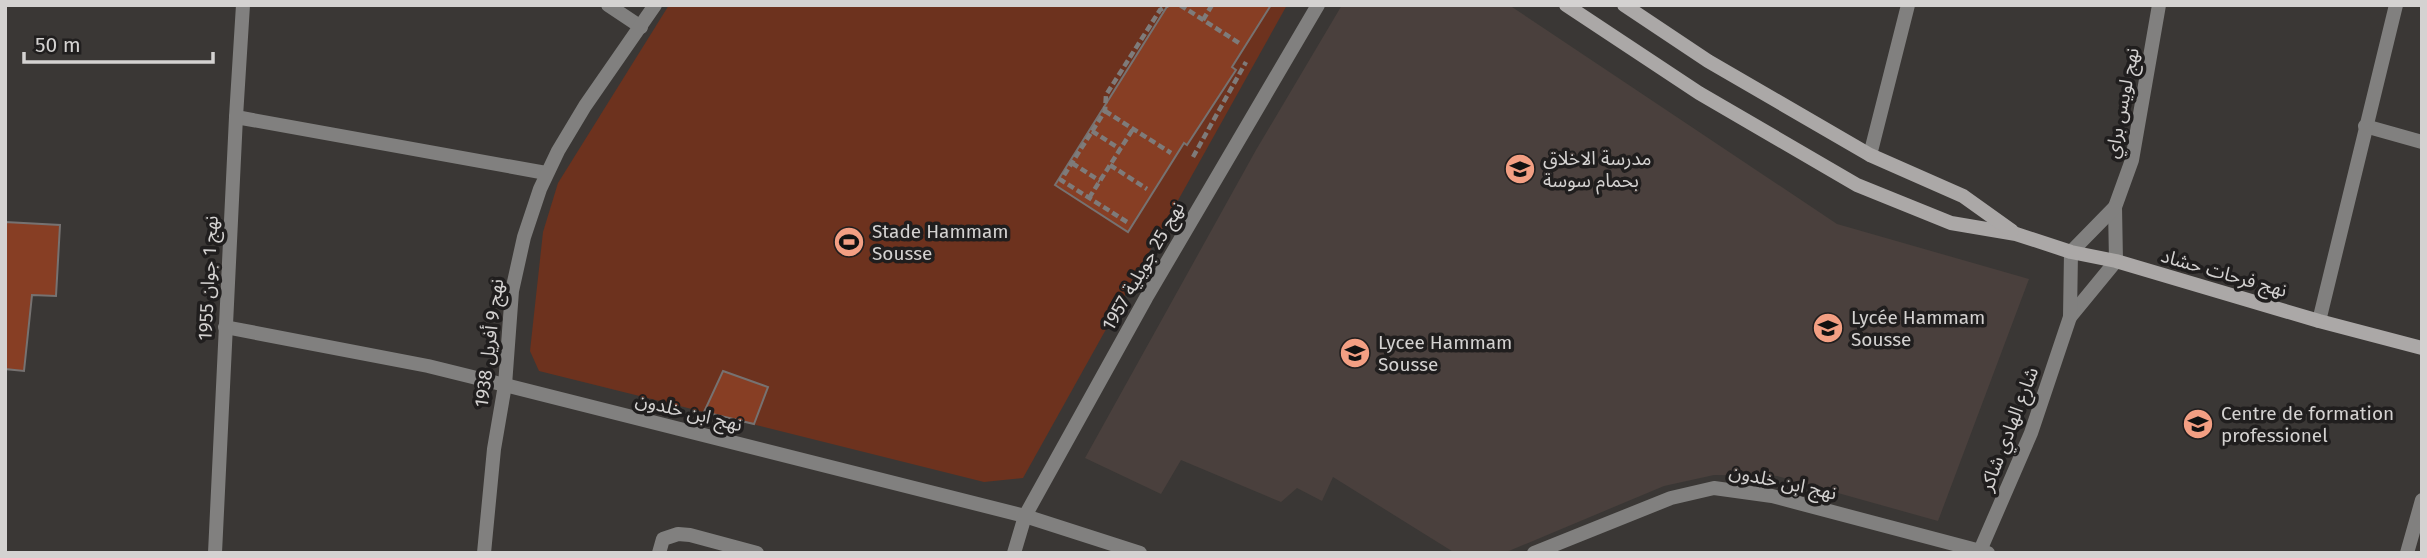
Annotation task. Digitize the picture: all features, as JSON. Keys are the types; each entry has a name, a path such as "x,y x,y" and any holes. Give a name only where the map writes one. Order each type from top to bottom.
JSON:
{"street":[{"name":"نهج 1 جوان 1955","path":"215,553 243,5"},
{"path":"608,5 641,27"},
{"name":"نهج 9 أفريل 1938","path":"484,553 494,449 505,385 512,291 524,237 546,173 585,106 655,5"},
{"name":"نهج 25 جويلية 1957","path":"1014,553 1026,516 1146,298 1318,5"},
{"path":"1566,5 1699,93 1857,185 1951,223 2016,234"},
{"path":"1624,5 1708,61 1870,155 1963,196 2016,234"},
{"path":"1870,155 1908,5"},
{"name":"نهج لويس براي","path":"2115,207 2132,160 2160,5"},
{"path":"2319,321 2396,5"},
{"path":"236,117 546,173"},
{"path":"2365,126 2422,142"},
{"path":"2071,252 2115,207"},
{"path":"2115,207 2116,261"},
{"name":"نهج فرحات حشاد","path":"2016,234 2071,252 2116,261 2319,321 2422,348"},
{"name":"شارع الهادي شاكر","path":"1982,552 2031,433 2070,317 2071,252"},
{"name":"شارع الهادي شاكر","path":"2070,317 2116,261"},
{"name":"نهج ابن خلدون","path":"225,327 428,366 505,385 1026,516 1140,553"},
{"name":"نهج ابن خلدون","path":"1534,553 1671,498 1714,488 1772,496 1982,552"},
{"path":"2407,553 2422,500"},
{"path":"661,546 678,534 757,553"}],"path":[{"path":"1126,222 1061,180 1105,111 1106,95 1160,10 1168,5"},
{"path":"1180,5 1240,43"},
{"path":"1203,20 1212,5"},
{"path":"1193,157 1246,62"},
{"path":"1105,111 1171,153"},
{"path":"1089,198 1133,129"},
{"path":"1092,131 1120,149"},
{"path":"1072,163 1100,181"},
{"path":"1110,165 1147,189"}],"shaded area":[{"name":"Stade Hammam Sousse","path":"669,5 1287,5 1023,478 984,482 539,371 530,351 543,232 558,183"},
{"name":"Lycee Hammam Sousse","path":"1342,5 1509,5 1837,224 2029,279 1938,521 1777,476 1714,475 1664,486 1504,553 1455,553 1333,477 1322,501 1297,488 1281,502 1181,460 1161,494 1085,458 1256,150"}],"building":[{"path":"1168,5 1271,5 1232,67 1236,70 1187,145 1184,143 1128,232 1055,185"},
{"path":"5,222 60,225 56,296 32,295 24,371 5,369"},
{"path":"723,371 768,387 754,424 704,412"}],"place":[{"name":"مدرسة الاخلاق بحمام سوسة","path":"1520,169"},
{"name":"Stade Hammam Sousse","path":"849,242"},
{"name":"Lycée Hammam Sousse","path":"1828,328"},
{"name":"Lycee Hammam Sousse","path":"1355,353"},
{"name":"Centre de formation professionel","path":"2198,424"}]}
